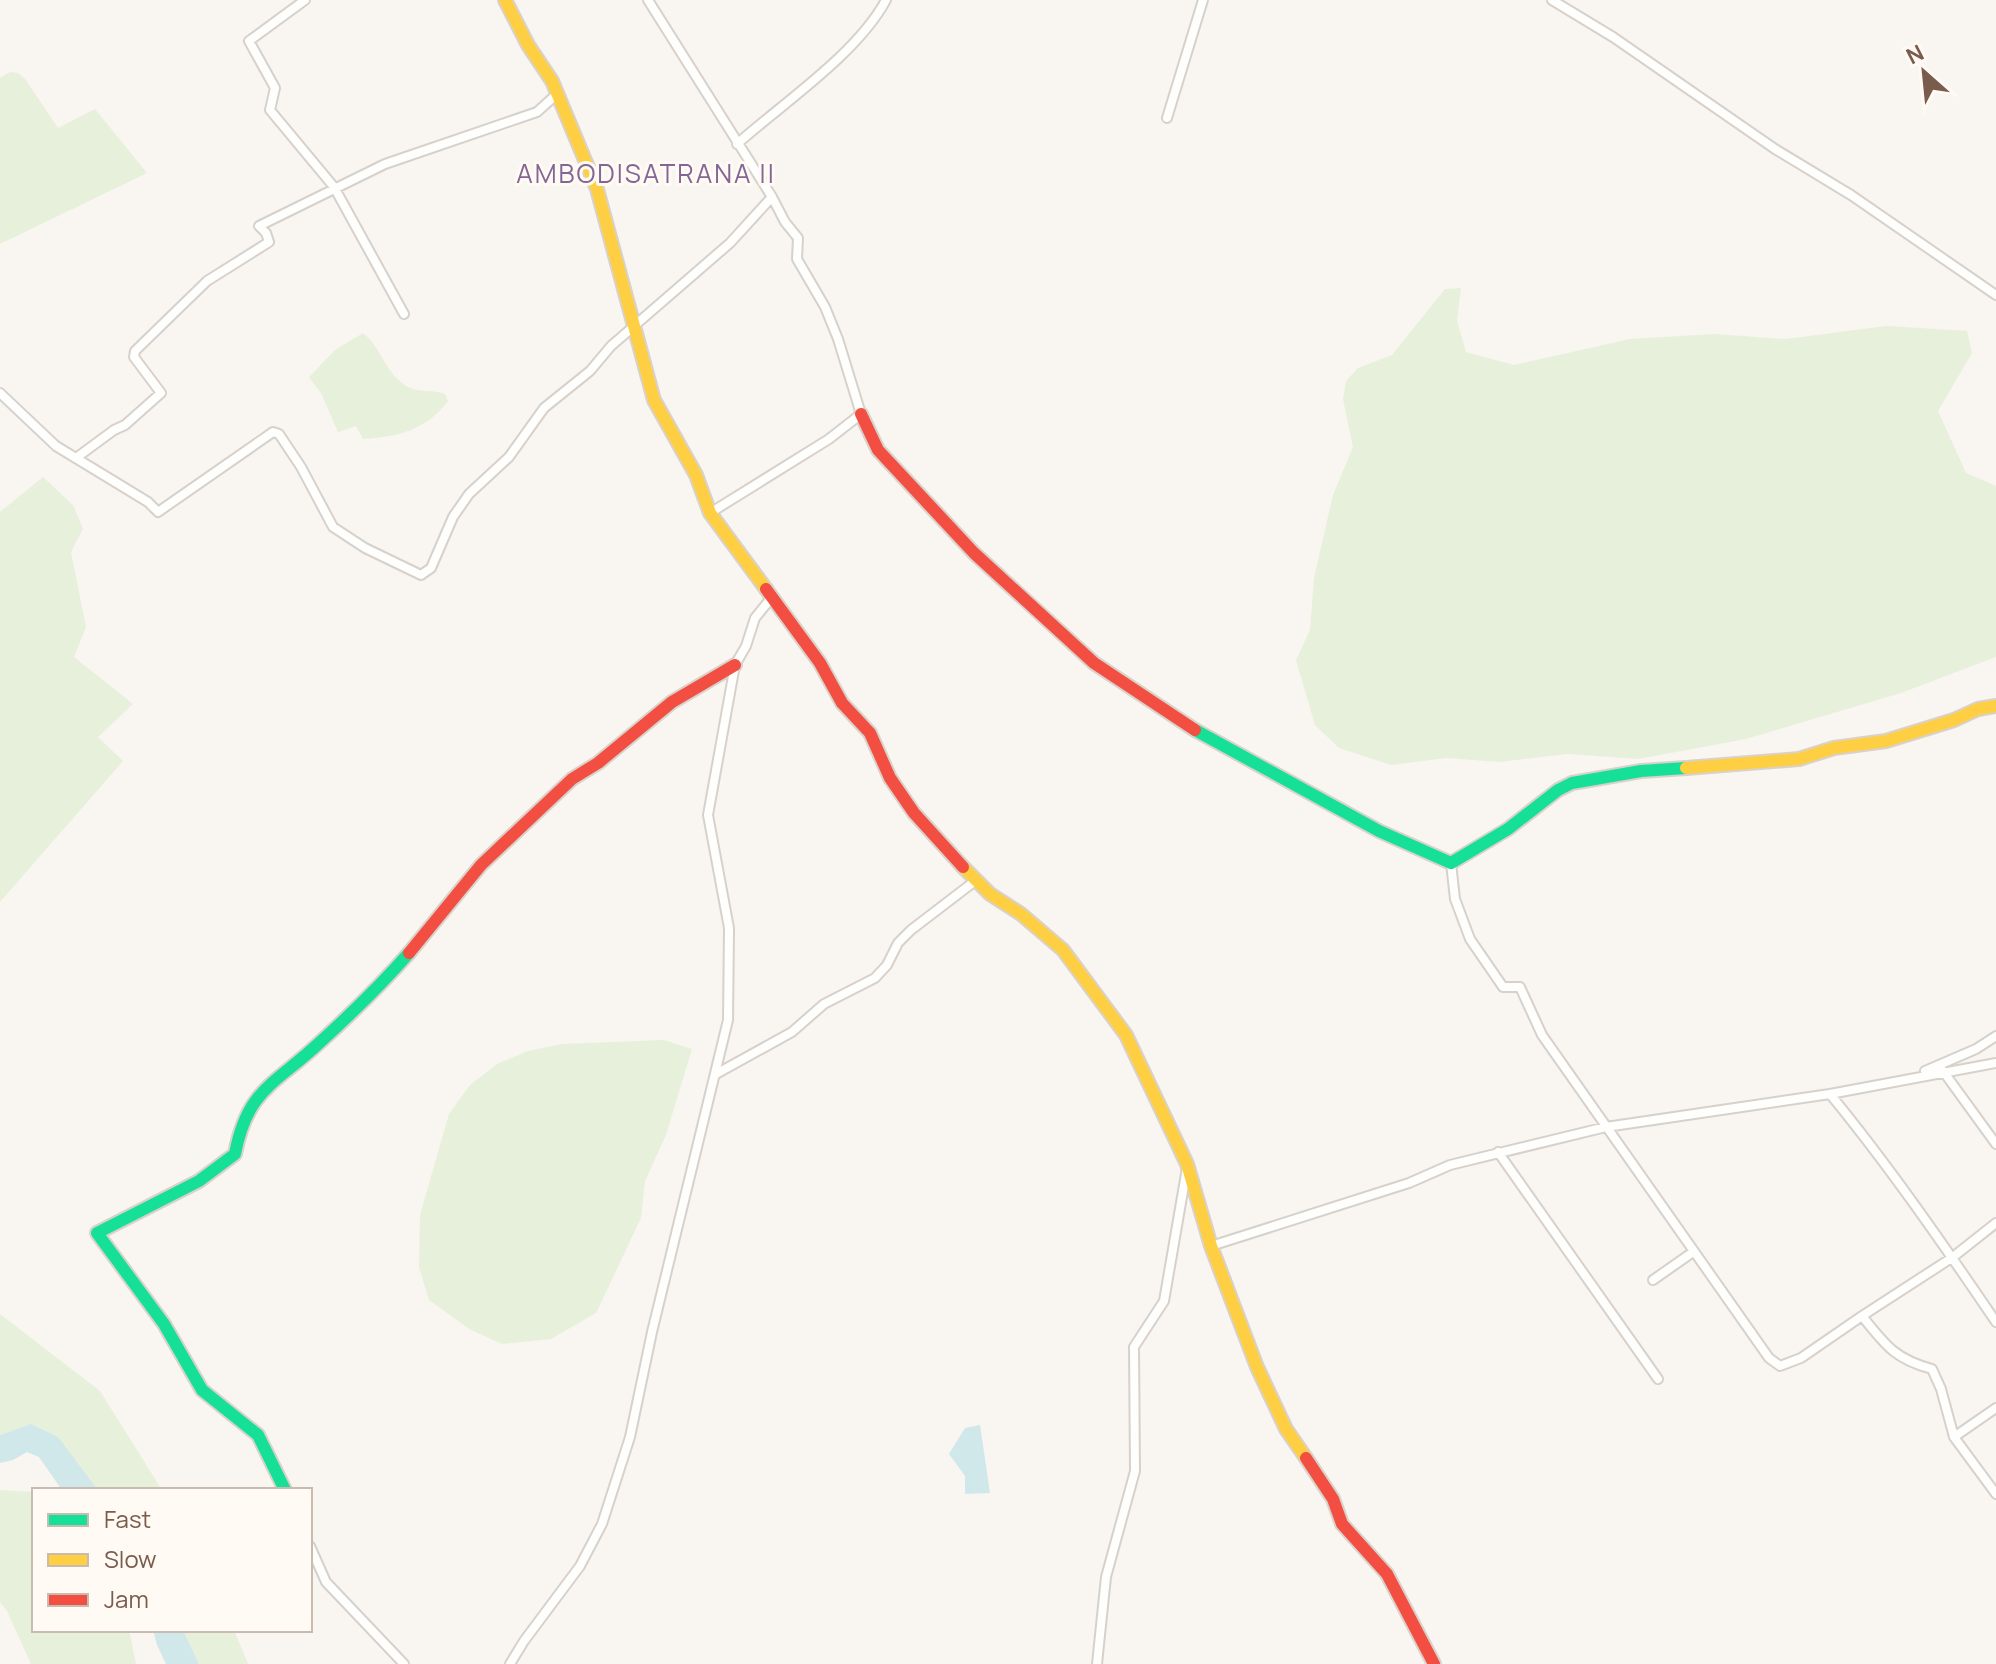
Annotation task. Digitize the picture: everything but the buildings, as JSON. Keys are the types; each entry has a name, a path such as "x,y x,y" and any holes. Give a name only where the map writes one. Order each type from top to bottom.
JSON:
{"street":[{"path":"305,0 249,41 275,88 270,110 334,187 404,314"},
{"path":"505,0 557,94 597,189 654,400 696,475 710,513 820,663 842,703 870,733 890,778 914,813 975,881 1021,914 1063,950 1126,1035 1187,1164 1211,1246 1257,1367 1286,1429 1333,1499 1342,1524 1387,1574 1434,1664"},
{"path":"648,0 785,222 798,238 797,259 825,307 861,414 878,450 974,553 1094,663 1184,724 1379,831 1451,863 1508,829 1558,790 1572,783 1641,771 1799,759 1834,748 1886,741 1954,720 1978,709 1996,706"},
{"path":"737,144 843,54 886,0"},
{"path":"1167,118 1203,0"},
{"path":"1552,0 1613,37 1775,149 1851,195 1996,295"},
{"path":"76,458 125,425 161,393 134,357 135,351 207,281 269,242 259,226 334,187 430,147 537,112 557,94"},
{"path":"0,393 56,446 148,502 158,512 273,432 279,434 301,467 333,527 365,548 421,575 431,568 453,517 469,494 509,457 544,408 590,371 611,346 730,243 772,197"},
{"path":"710,513 829,439 861,414"},
{"path":"510,1664 580,1566 602,1524 630,1437 652,1332 728,1020 729,928 708,815 735,665 746,646 755,618 772,597"},
{"path":"284,1488 258,1435 202,1390 164,1324 97,1233 199,1181 235,1154 240,1128 259,1095 277,1076 315,1047 395,969 481,865 572,779 598,763 672,702 735,665"},
{"path":"1451,863 1455,899 1470,939 1503,987 1520,987 1542,1035 1769,1358 1780,1366 1801,1358 1953,1257 1996,1223"},
{"path":"716,1074 792,1032 824,1004 875,978 887,965 898,943 911,930 975,881"},
{"path":"1910,1077 1976,1049 1996,1036"},
{"path":"1211,1246 1409,1183 1450,1165 1498,1152 1606,1127 1830,1094 1996,1063"},
{"path":"1943,1071 1996,1144"},
{"path":"1830,1094 1953,1257 1996,1322"},
{"path":"1498,1152 1658,1379"},
{"path":"1097,1664 1106,1577 1135,1471 1134,1347 1164,1301 1187,1164"},
{"path":"1653,1280 1693,1252"},
{"path":"1862,1316 1893,1354 1932,1369 1941,1389 1954,1437 1996,1494"},
{"path":"1954,1437 1996,1408"},
{"path":"312,1550 326,1582 404,1664"}],"green space":[{"path":"10,72 18,73 25,79 58,128 95,109 147,173 0,244 0,78"},
{"path":"1461,288 1457,321 1466,352 1514,365 1630,339 1715,334 1785,339 1887,326 1967,331 1972,353 1938,411 1966,473 1996,486 1996,657 1901,693 1746,739 1638,759 1568,754 1499,762 1446,758 1391,765 1339,748 1315,725 1296,660 1310,630 1314,578 1333,495 1353,447 1343,399 1346,381 1358,368 1392,355 1445,289"},
{"path":"363,333 400,382 412,389 445,394 448,401 430,419 410,430 388,436 363,439 356,426 338,432 321,393 309,377 335,350"},
{"path":"43,477 73,505 83,529 71,552 86,627 74,657 133,704 98,737 123,761 0,902 0,512"},
{"path":"664,1040 692,1049 666,1135 645,1181 641,1218 596,1313 551,1339 502,1344 471,1330 429,1300 419,1267 420,1215 449,1114 470,1085 497,1064 528,1051 562,1044"},
{"path":"0,1314 100,1391 161,1488 96,1488 57,1437 31,1424 0,1435"},
{"path":"0,1490 32,1492 32,1632 129,1632 136,1664 31,1664 0,1602"},
{"path":"184,1632 235,1632 248,1664 199,1664"}],"water":[{"path":"31,1424 58,1437 96,1488 61,1488 39,1457 27,1452 0,1463 0,1435"},
{"path":"980,1425 990,1493 965,1494 965,1476 949,1454 965,1428"},
{"path":"154,1632 184,1632 199,1664 166,1664"}],"traffic: fast":[{"path":"1195,730 1379,831 1451,863 1508,829 1558,790 1572,783 1641,771 1686,768"},
{"path":"284,1488 258,1435 202,1390 164,1324 97,1233 199,1181 235,1154 247,1115 265,1090 341,1023 409,953"}],"traffic: slow":[{"path":"505,0 528,45 552,81 597,189 654,400 696,475 710,513 766,589"},
{"path":"1686,768 1799,759 1834,748 1886,741 1954,720 1978,709 1996,706"},
{"path":"963,867 990,894 1021,914 1063,950 1126,1035 1187,1164 1211,1246 1257,1367 1286,1429 1306,1458"}],"traffic: jam":[{"path":"861,414 878,450 974,553 1094,663 1195,730"},
{"path":"766,589 820,663 842,703 870,733 890,778 914,813 963,867"},
{"path":"409,953 481,865 572,779 598,763 672,702 735,665"},
{"path":"1306,1458 1333,1499 1342,1524 1387,1574 1434,1664"}],"district":[{"name":"AMBODISATRANA II","path":"646,174"}]}
